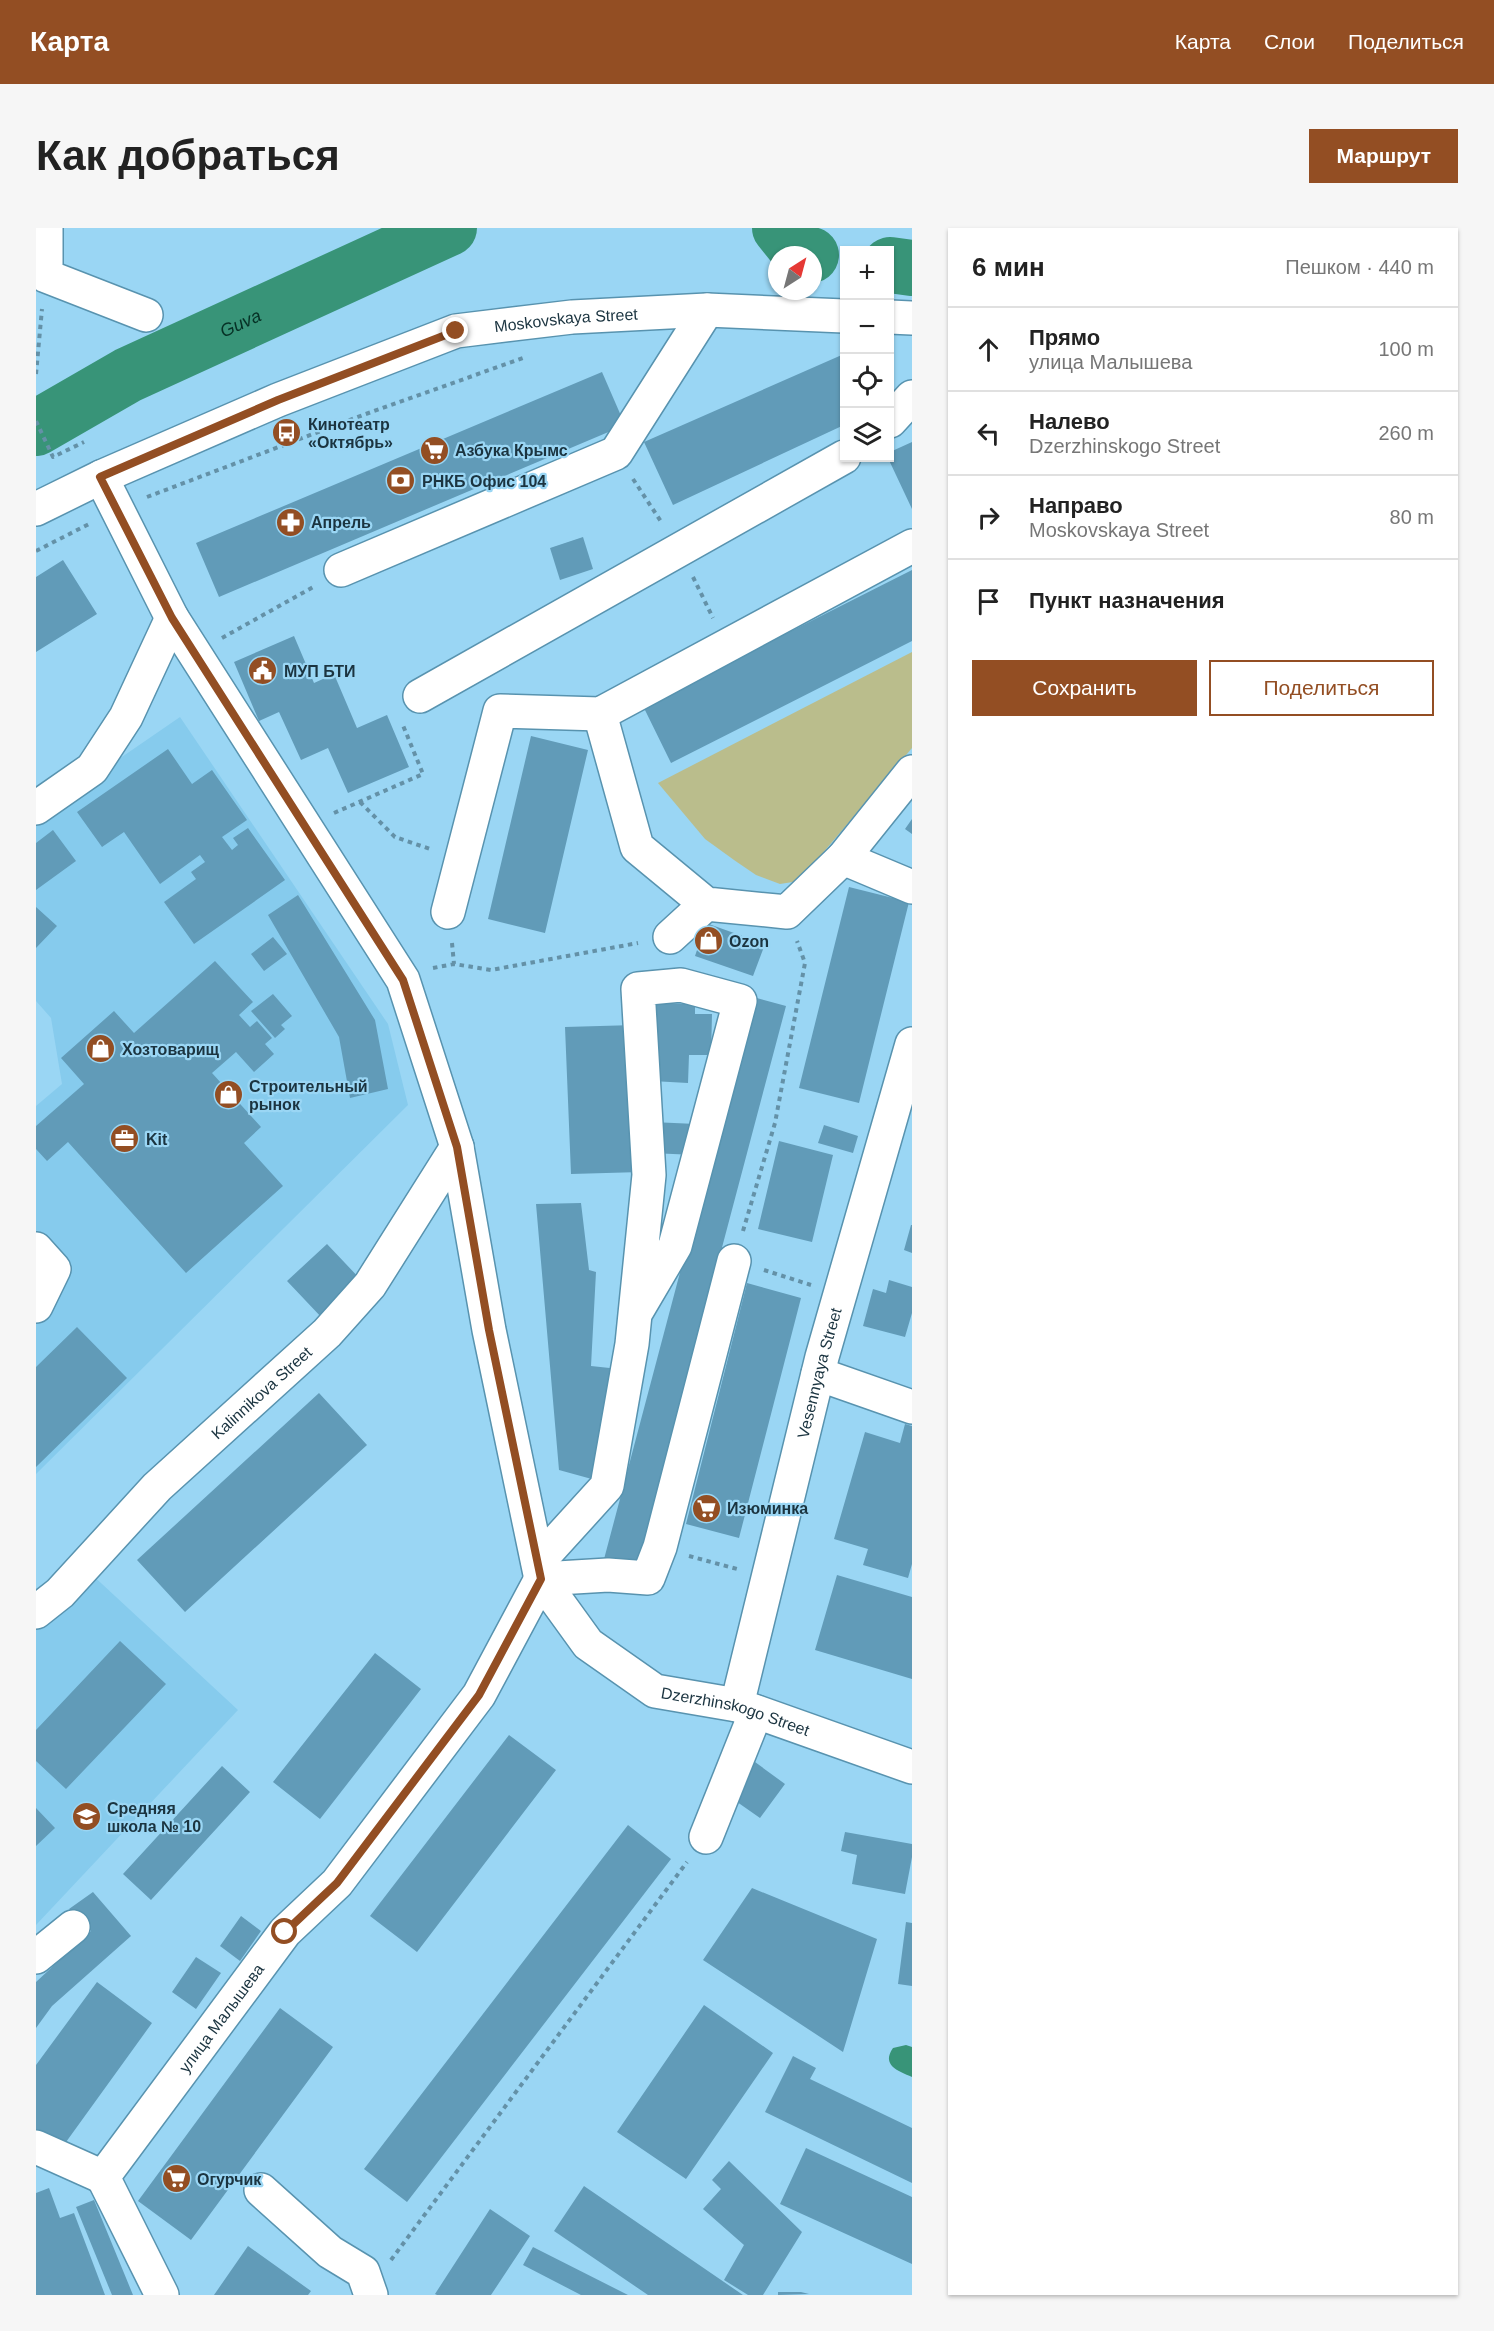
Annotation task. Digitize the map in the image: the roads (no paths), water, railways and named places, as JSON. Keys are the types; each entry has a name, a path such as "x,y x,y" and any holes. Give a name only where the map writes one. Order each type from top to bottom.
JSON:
{"street":[{"path":"46,228 45,276 146,315"},
{"path":"341,570 616,453 707,310"},
{"name":"Moskovskaya Street","path":"36,509 100,477 278,400 456,331 572,317 707,310 840,316"},
{"path":"894,317 912,318"},
{"path":"894,417 912,397"},
{"path":"420,696 840,459"},
{"name":"Dzerzhinskogo Street","path":"100,477 172,618 403,980 457,1147 489,1330 539,1570 588,1644 655,1691 747,1708 912,1767"},
{"path":"448,912 500,711 600,714 912,546"},
{"path":"36,807 92,769 126,717 172,618"},
{"path":"600,714 637,847 706,904 788,912 843,858 912,772"},
{"path":"843,858 912,887"},
{"path":"670,937 706,904"},
{"name":"улица Малышева","path":"103,2177 285,1932 337,1883 479,1695 539,1570 607,1486 632,1344 648,1175 638,989 681,985 740,1001 675,1246 635,1314"},
{"name":"Vesennyaya Street","path":"706,1837 747,1708 768,1576 818,1374 911,1050"},
{"name":"Kalinnikova Street","path":"36,1612 60,1593 157,1486 327,1333 370,1284 457,1147"},
{"path":"36,1249 54,1269 36,1306"},
{"path":"539,1570 648,1578 660,1549 734,1261"},
{"path":"818,1374 912,1407"},
{"path":"36,1957 73,1927"},
{"path":"36,2147 103,2177 162,2295"},
{"path":"261,2190 330,2252 363,2272 370,2292"}],"waterway":[{"name":"Guva","path":"36,428 128,375 449,228"},
{"name":"Guva","path":"780,228 795,246"},
{"name":"Guva","path":"894,266 912,268"}],"place":[{"name":"Кинотеатр «Октябрь»","path":"287,433"},
{"name":"Азбука Крымс","path":"434,450"},
{"name":"РНКБ Офис 104","path":"401,481"},
{"name":"Апрель","path":"290,522"},
{"name":"МУП БТИ","path":"263,671"},
{"name":"Ozon","path":"708,941"},
{"name":"Хозтоварищ","path":"101,1049"},
{"name":"Строительный рынок","path":"228,1095"},
{"name":"Kit","path":"125,1139"},
{"name":"Изюминка","path":"706,1508"},
{"name":"Средняя школа № 10","path":"86,1817"},
{"name":"Огурчик","path":"176,2179"}]}
